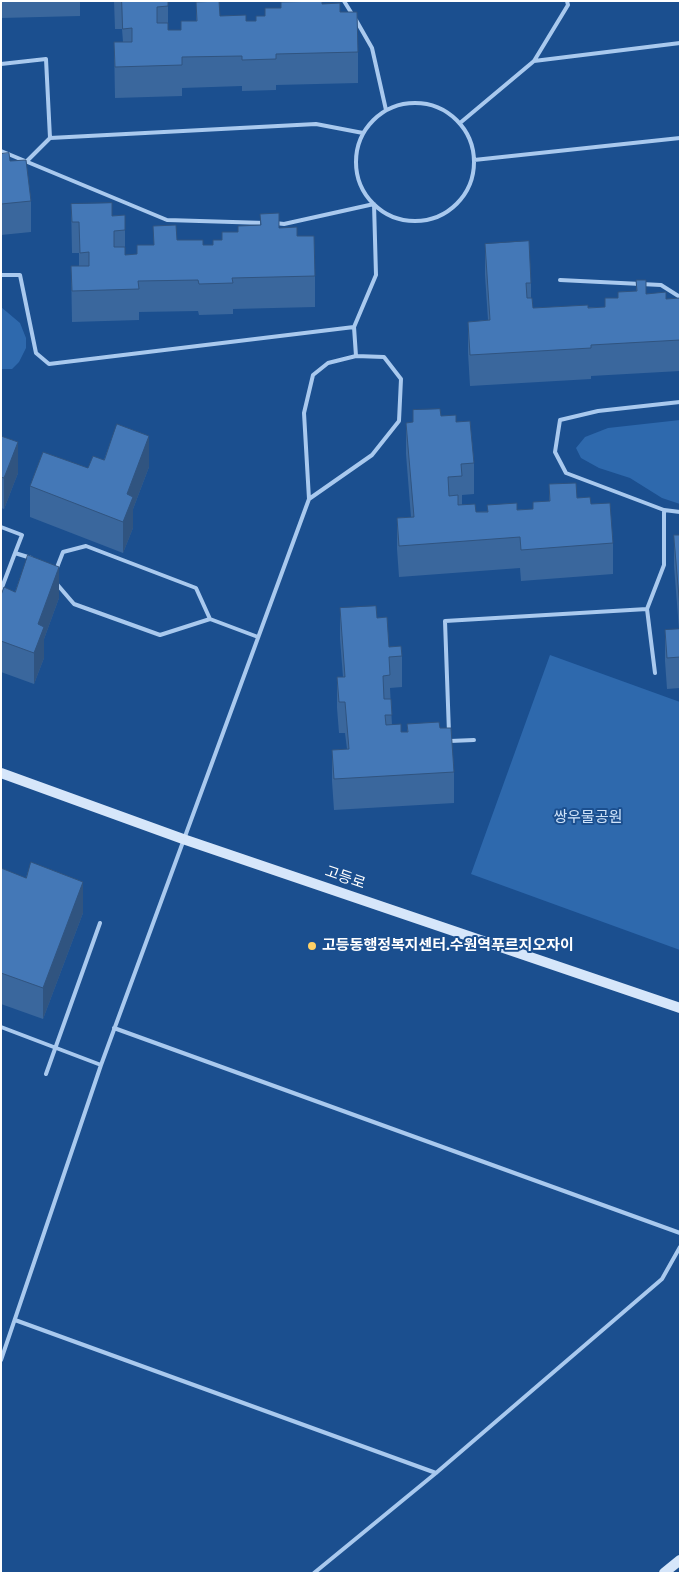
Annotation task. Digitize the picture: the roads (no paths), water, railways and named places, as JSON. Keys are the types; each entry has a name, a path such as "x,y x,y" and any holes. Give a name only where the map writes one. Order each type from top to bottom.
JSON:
{"street":[{"name":"고등로","path":"1,773 183,839 680,1008"},
{"path":"664,1573 680,1560"}],"lane":[{"path":"344,1 372,48 386,110"},
{"path":"460,122 534,61 568,5 567,1"},
{"path":"534,61 680,43"},
{"path":"1,64 46,60 50,138"},
{"path":"419,102 438,107 460,122 468,133 474,152 474,172 468,191 455,206 438,217 418,221 399,219 381,211 367,198 358,180 355,161 358,142 368,125 382,112 400,104 419,102"},
{"path":"27,161 50,138 316,124 363,133"},
{"path":"474,160 680,138"},
{"path":"1,151 167,220 284,224 374,204"},
{"path":"356,356 354,327 376,275 374,204"},
{"path":"1,275 20,274 36,353 49,364 354,327"},
{"path":"560,280 661,285 680,297"},
{"path":"1,1360 114,1028 309,499 304,413 313,375 328,363 356,356 384,357 401,378 399,421 372,455 309,499"},
{"path":"680,402 598,411 560,420 555,452 566,473 664,510 680,512"},
{"path":"655,673 647,609 664,566 664,510"},
{"path":"1,527 22,535 1,590"},
{"path":"55,573 63,552 86,546 196,588 210,619"},
{"path":"15,552 32,558"},
{"path":"49,564 57,567"},
{"path":"52,580 74,604 160,635 210,619 258,637"},
{"path":"474,740 450,741 445,620 647,609"},
{"path":"46,1074 54,1047 100,922"},
{"path":"1,1027 101,1065"},
{"path":"114,1028 680,1233"},
{"path":"314,1573 436,1473 662,1279 680,1247"},
{"path":"15,1320 436,1473"}],"place":[{"name":"고등동행정복지센터.수원역푸르지오자이","path":"312,946"}],"park label":[{"name":"쌍우물공원","path":"588,818"}]}
